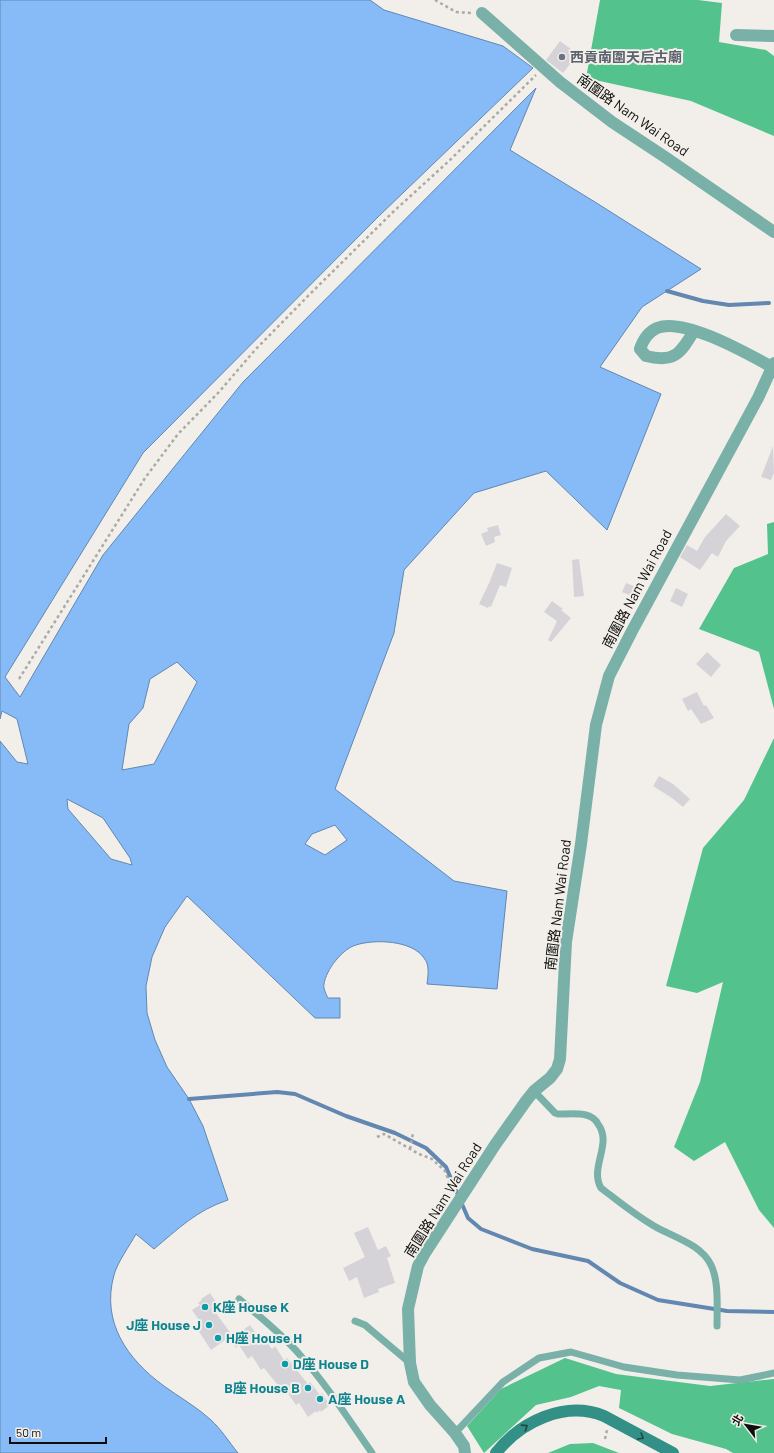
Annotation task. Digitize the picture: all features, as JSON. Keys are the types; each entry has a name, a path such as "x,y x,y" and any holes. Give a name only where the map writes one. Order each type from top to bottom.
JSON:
{"street":[{"name":"南圍路 Nam Wai Road","path":"482,13 560,82 612,122 774,232"},
{"path":"736,35 774,36"},
{"path":"694,331 728,344 773,365"},
{"name":"南圍路 Nam Wai Road","path":"465,1453 464,1446 455,1433 430,1405 414,1382 410,1363 408,1309 418,1266 495,1145 534,1092 550,1078 557,1068 560,1059 566,942 581,844 596,725 609,676 646,603 758,398 773,365"},
{"path":"496,1453 505,1442 516,1433 537,1420 562,1412 582,1410 597,1413 610,1419 673,1453"}],"lane":[{"path":"534,1092 555,1113 586,1115 596,1120 602,1129 604,1141 597,1171 597,1182 601,1188 653,1225 695,1247 703,1253 711,1265 716,1278 717,1326"},
{"path":"239,1299 275,1329 300,1354 341,1408 372,1453"},
{"path":"355,1320 365,1325 410,1363"},
{"path":"455,1433 503,1382 539,1358 571,1352 624,1367 677,1375 740,1380 774,1373"}],"path":[{"path":"435,0 456,12 482,13"},
{"path":"19,678 145,478 178,434 219,392 255,350 304,301 544,68"},
{"path":"410,1149 412,1133"},
{"path":"377,1137 384,1134 419,1154 432,1159 444,1171 458,1202"}],"green space":[{"path":"600,0 698,0 722,3 719,42 766,50 774,56 774,136 691,101 586,78"},
{"path":"774,522 774,709 759,652 699,629 734,568 768,554 767,524"},
{"path":"774,738 774,1228 759,1210 725,1142 694,1161 674,1147 700,1082 723,982 697,993 666,986 703,848 744,800"},
{"path":"565,1358 616,1374 710,1386 774,1379 774,1453 733,1453 726,1449 672,1434 619,1408 621,1390 599,1386 571,1397 536,1405 484,1453 467,1426 501,1389"},
{"path":"593,1443 619,1453 548,1453 570,1444"}],"water":[{"path":"0,0 370,0 384,10 503,46 533,68 379,216 143,453 5,677 20,697 103,555 243,382 536,88 510,150 701,269 642,307 600,367 661,394 607,530 546,471 474,493 404,570 394,633 335,789 454,881 507,891 497,989 427,984 427,964 418,952 402,944 392,942 364,943 351,947 340,955 325,978 324,987 328,998 340,998 340,1018 315,1018 187,896 165,927 152,957 146,986 147,1013 155,1040 167,1067 189,1099 203,1126 228,1200 197,1215 154,1249 136,1234 114,1275 111,1292 111,1308 114,1324 120,1338 128,1351 139,1364 164,1386 206,1415 222,1431 238,1453 0,1453 0,741 17,762 28,764 17,719 2,711 0,719","holes":["177,662 197,682 154,764 122,770 129,724 143,708 150,679","67,799 103,818 130,858 132,865 111,859 68,809","335,825 347,840 325,855 305,844 312,834"]}],"building":[{"name":"西貢南圍天后古廟","path":"560,41 578,54 563,73 546,60"},
{"path":"773,446 774,473 771,480 761,477"},
{"path":"726,514 740,526 726,541 718,557 712,553 700,570 680,557 687,545 697,551 705,537"},
{"path":"498,525 501,535 494,537 495,542 486,546 481,534 488,531 487,528"},
{"path":"579,559 584,596 574,597 572,560"},
{"path":"497,563 512,568 506,587 500,585 491,607 489,606 488,608 479,604"},
{"path":"626,583 636,587 632,596 622,592"},
{"path":"676,588 688,594 682,607 670,601"},
{"path":"552,601 563,609 561,610 571,618 551,642 548,640 557,621 544,612"},
{"path":"707,652 721,665 711,677 696,664"},
{"path":"697,692 704,706 706,705 714,718 701,724 691,709 688,711 682,699"},
{"path":"659,776 673,784 690,799 683,807 653,786"},
{"path":"368,1227 378,1250 386,1246 391,1256 387,1258 395,1283 378,1289 379,1292 364,1298 357,1277 349,1281 343,1268 365,1257 354,1233"},
{"path":"210,1293 218,1305 213,1309 232,1335 211,1350 196,1327 201,1323 192,1310 200,1305 198,1303 202,1300 201,1299"},
{"path":"250,1325 259,1338 262,1336 272,1349 275,1346 284,1360 287,1358 308,1384 310,1382 320,1395 322,1393 330,1405 321,1412 320,1410 317,1413 316,1411 308,1417 299,1403 296,1405 287,1392 284,1393 264,1368 261,1370 252,1356 248,1359 239,1345 236,1348 230,1339"}],"waterway":[{"path":"667,291 703,301 729,305 769,303"},
{"path":"189,1099 277,1092 295,1094 346,1116 395,1133 426,1148 446,1167 468,1218 481,1229 532,1249 588,1261 620,1283 658,1300 727,1311 774,1312"}],"place":[{"name":"西貢南圍天后古廟","path":"562,57"},
{"name":"K座 House K","path":"205,1307"},
{"name":"J座 House J","path":"209,1325"},
{"name":"H座 House H","path":"218,1338"},
{"name":"D座 House D","path":"285,1364"},
{"name":"B座 House B","path":"308,1388"},
{"name":"A座 House A","path":"320,1399"}]}
